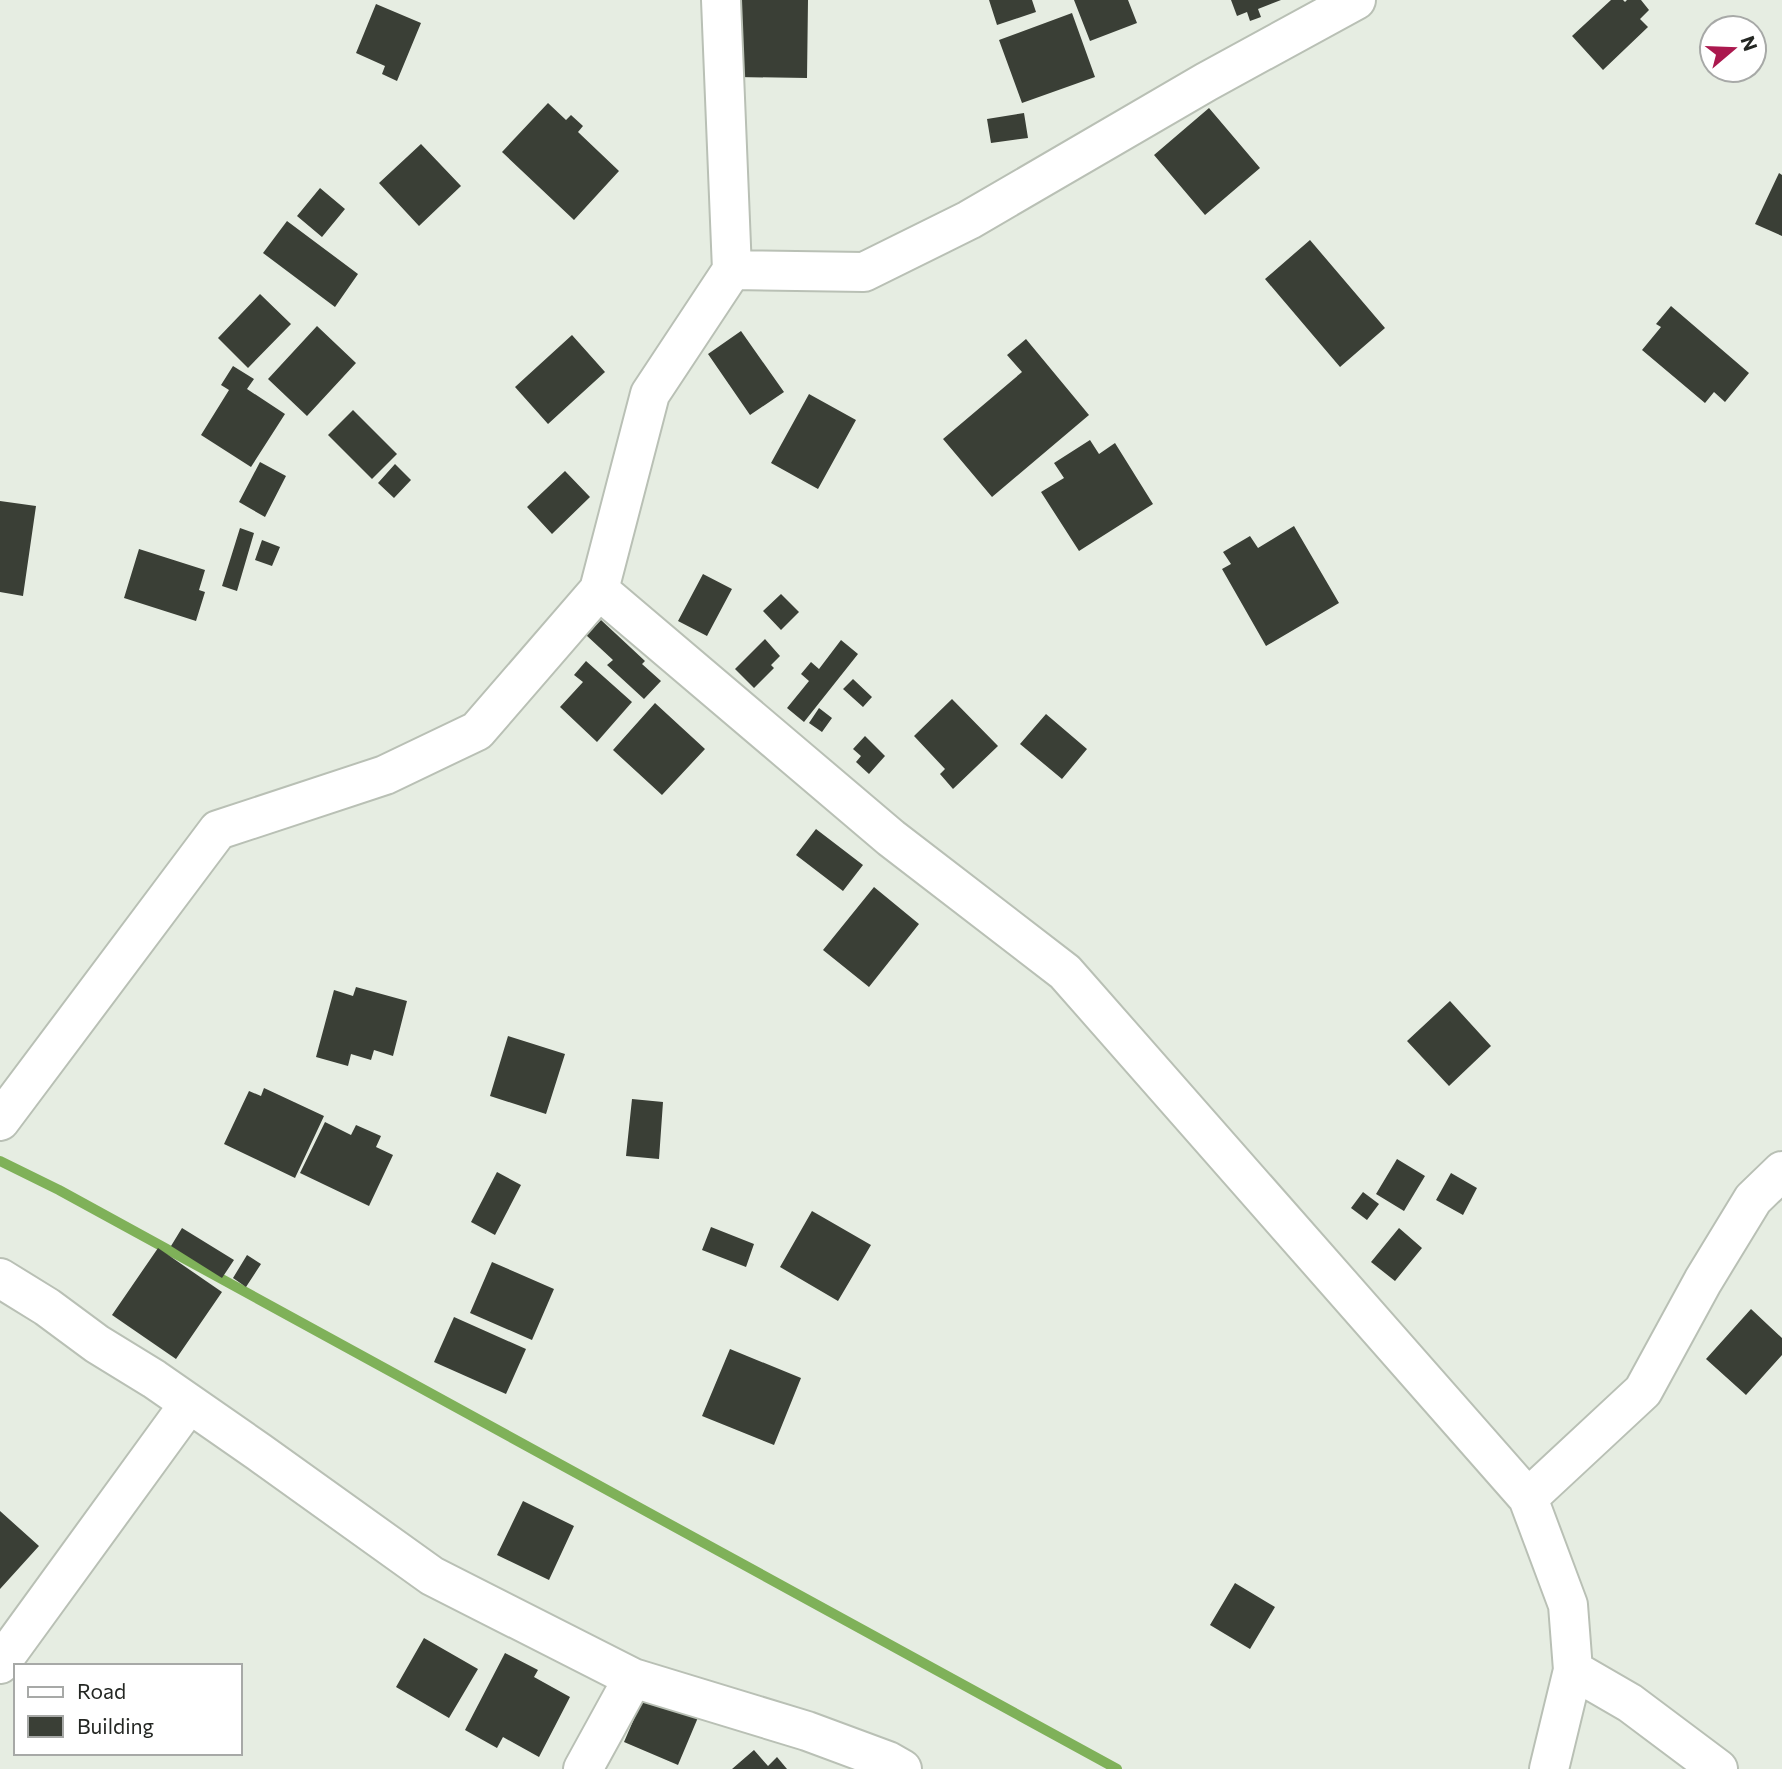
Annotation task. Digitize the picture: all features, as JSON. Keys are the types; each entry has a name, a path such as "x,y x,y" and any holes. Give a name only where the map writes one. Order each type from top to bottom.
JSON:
{"street":[{"path":"0,1121 218,830 385,775 477,731 598,590 650,394 732,270 721,0"},
{"path":"732,270 864,272 969,220 1206,82 1356,0"},
{"path":"598,590 891,838 1065,972 1528,1498 1568,1605 1573,1670 1549,1769"},
{"path":"1528,1498 1643,1391 1703,1281 1753,1199 1782,1171"},
{"path":"0,1278 189,1404 432,1577 634,1678 807,1731 888,1761 902,1769"},
{"path":"0,1664 189,1404"},
{"path":"1573,1670 1630,1703 1718,1769"},
{"path":"583,1769 634,1678"}],"building":[{"path":"738,0 808,0 807,78 737,77"},
{"path":"989,0 1032,0 1036,12 997,25"},
{"path":"1074,0 1128,0 1137,23 1090,41"},
{"path":"1231,0 1281,0 1258,9 1261,17 1250,21 1247,12 1237,16"},
{"path":"1611,0 1641,0 1649,10 1640,19 1648,27 1603,70 1572,36"},
{"path":"376,4 421,23 397,81 382,74 385,66 356,53"},
{"path":"1072,13 1095,77 1022,103 999,40"},
{"path":"548,103 566,120 571,115 583,126 578,132 619,171 574,220 502,152"},
{"path":"1209,108 1260,168 1205,215 1154,155"},
{"path":"1024,113 1028,138 991,143 987,119"},
{"path":"421,144 461,186 419,226 379,183"},
{"path":"1779,173 1782,175 1782,236 1755,224"},
{"path":"320,188 345,209 322,237 297,216"},
{"path":"287,221 358,274 335,307 263,253"},
{"path":"1310,240 1385,328 1340,367 1265,279"},
{"path":"260,294 291,324 248,368 218,338"},
{"path":"1671,306 1749,373 1725,402 1714,392 1705,403 1642,350 1661,327 1656,324"},
{"path":"317,326 356,363 307,416 268,379"},
{"path":"741,331 784,392 750,415 708,354"},
{"path":"572,335 605,372 548,424 515,387"},
{"path":"1026,339 1089,415 992,497 943,439 1022,372 1007,355"},
{"path":"233,366 254,379 247,389 285,414 251,467 201,435 229,390 221,385"},
{"path":"809,394 856,420 818,489 771,463"},
{"path":"353,410 397,454 372,479 328,435"},
{"path":"1090,440 1099,454 1115,443 1153,504 1079,551 1041,492 1064,478 1054,463"},
{"path":"260,462 286,476 265,517 239,502"},
{"path":"395,464 411,480 394,498 378,483"},
{"path":"565,471 590,497 552,534 527,507"},
{"path":"0,501 36,506 23,596 0,592"},
{"path":"1294,526 1339,603 1266,646 1222,569 1231,564 1223,552 1250,536 1258,548"},
{"path":"240,528 254,533 237,591 222,586"},
{"path":"262,540 280,547 272,566 255,560"},
{"path":"139,549 205,570 199,590 205,592 196,621 124,598"},
{"path":"703,574 732,589 707,636 678,621"},
{"path":"781,594 799,612 781,630 763,611"},
{"path":"601,620 645,661 642,664 661,681 644,699 607,665 613,660 586,635"},
{"path":"765,639 780,656 771,665 774,668 754,688 735,669"},
{"path":"841,640 858,654 804,722 787,708 809,681 801,674 811,662 819,669"},
{"path":"586,661 632,702 597,742 560,707 583,682 574,675"},
{"path":"853,679 872,697 863,707 843,689"},
{"path":"952,699 998,746 953,789 940,774 945,769 914,736"},
{"path":"655,703 705,749 662,795 613,750"},
{"path":"819,708 832,718 822,732 809,723"},
{"path":"1046,714 1087,749 1062,779 1020,744"},
{"path":"865,736 885,756 869,774 856,762 861,756 853,749"},
{"path":"816,829 863,865 843,891 796,855"},
{"path":"874,887 919,924 869,987 823,950"},
{"path":"356,987 407,1001 393,1056 374,1050 371,1060 351,1054 348,1066 316,1057 334,990 353,996"},
{"path":"1450,1001 1491,1046 1449,1086 1407,1041"},
{"path":"508,1036 565,1054 546,1114 490,1096"},
{"path":"264,1088 324,1116 295,1178 224,1144 249,1091 261,1096"},
{"path":"632,1099 663,1102 659,1159 626,1156"},
{"path":"325,1122 351,1135 356,1125 381,1136 376,1147 393,1155 369,1206 300,1173"},
{"path":"1397,1159 1425,1176 1404,1211 1376,1194"},
{"path":"497,1172 521,1185 495,1235 471,1222"},
{"path":"1451,1173 1477,1188 1463,1215 1436,1200"},
{"path":"1363,1192 1379,1204 1367,1220 1351,1208"},
{"path":"812,1211 871,1245 838,1301 780,1267"},
{"path":"711,1227 754,1244 746,1267 702,1250"},
{"path":"182,1228 234,1260 222,1278 171,1246"},
{"path":"1399,1228 1422,1248 1395,1281 1371,1262"},
{"path":"158,1248 222,1292 176,1359 112,1315"},
{"path":"247,1255 261,1264 246,1287 233,1278"},
{"path":"492,1262 554,1289 532,1340 470,1313"},
{"path":"1751,1309 1782,1338 1782,1355 1746,1395 1706,1359"},
{"path":"454,1317 526,1349 506,1394 434,1362"},
{"path":"730,1349 801,1378 774,1445 702,1416"},
{"path":"523,1501 574,1526 549,1580 497,1555"},
{"path":"0,1511 39,1546 0,1589"},
{"path":"1235,1583 1275,1607 1250,1649 1210,1625"},
{"path":"424,1638 478,1669 449,1718 396,1687"},
{"path":"505,1653 538,1670 534,1677 570,1697 539,1757 503,1737 497,1748 465,1730"},
{"path":"649,1684 702,1708 678,1765 624,1742"},
{"path":"754,1750 768,1766 777,1757 787,1769 732,1769"}],"waterway":[{"path":"0,1161 59,1190 1117,1769"}]}
